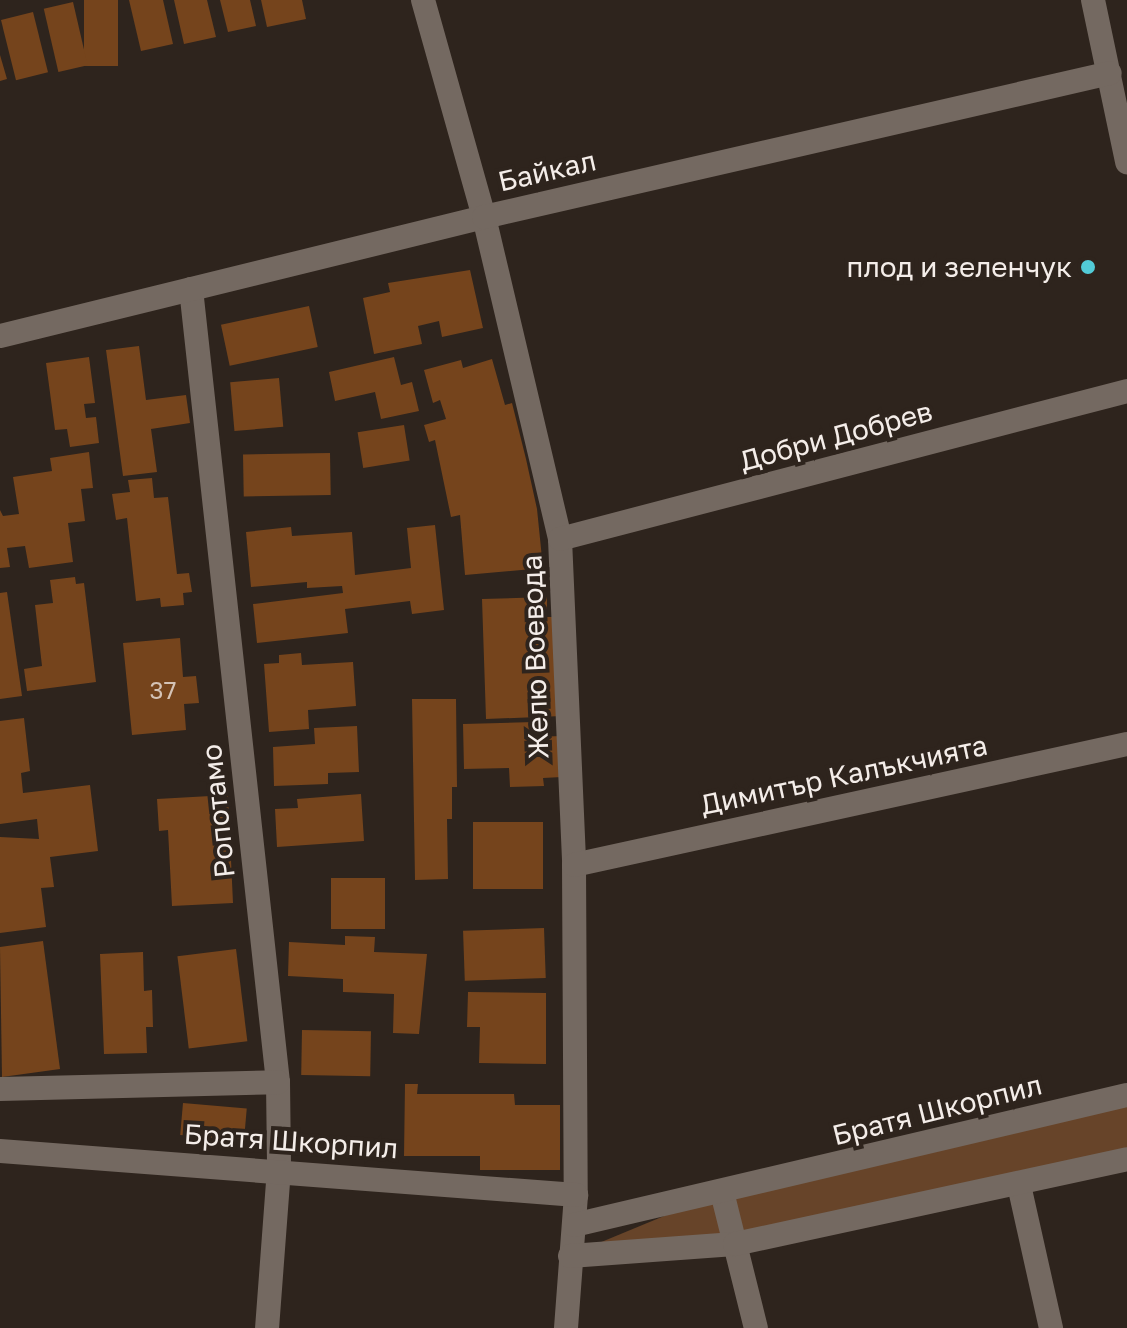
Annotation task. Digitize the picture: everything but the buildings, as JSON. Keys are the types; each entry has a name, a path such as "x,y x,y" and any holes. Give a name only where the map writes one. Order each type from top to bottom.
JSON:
{"street":[{"name":"Желю Воевода","path":"423,0 484,217 560,539 574,865 576,1195 566,1328"},
{"path":"1093,5 1127,162"},
{"name":"Байкал","path":"0,336 484,217 1110,73"},
{"name":"Ропотамо","path":"191,289 278,1082 279,1169 267,1328"},
{"name":"Добри Добрев","path":"560,539 1127,391"},
{"name":"Димитър Калъкчията","path":"574,865 1127,744"},
{"name":"Братя Шкорпил","path":"0,1089 278,1082"},
{"name":"Братя Шкорпил","path":"574,1225 1127,1095"},
{"name":"Братя Шкорпил","path":"0,1151 279,1169 576,1195"},
{"path":"570,1256 735,1244 1019,1185 1127,1159"},
{"path":"1019,1185 1051,1328"},
{"path":"722,1192 756,1328"}],"shaded area":[{"path":"1127,1095 1127,1159 735,1244 570,1255 722,1192"}],"place":[{"name":"плод и зеленчук","path":"1088,267"}]}
